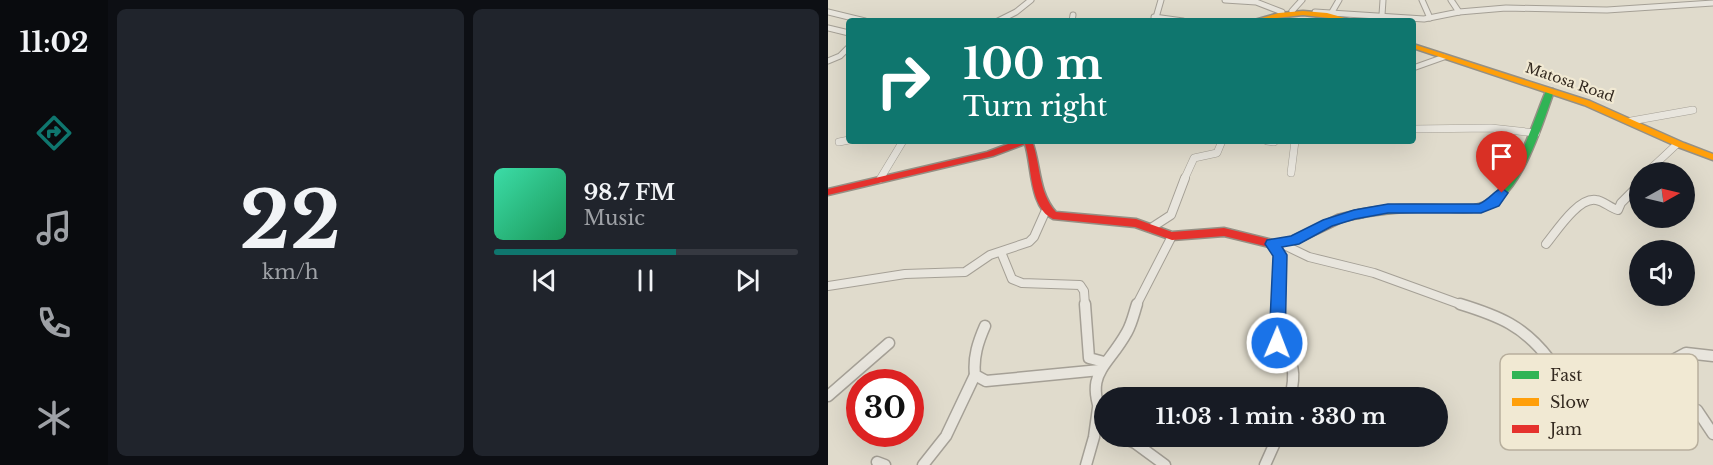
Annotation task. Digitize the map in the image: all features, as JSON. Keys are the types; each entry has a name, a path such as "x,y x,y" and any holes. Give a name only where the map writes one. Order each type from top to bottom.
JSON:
{"street":[{"path":"1004,18 1031,0"},
{"path":"1154,18 1161,0"},
{"path":"1225,0 1259,1 1287,12"},
{"path":"1287,12 1302,0"},
{"path":"1332,12 1339,0"},
{"path":"1382,15 1383,0"},
{"path":"1422,0 1430,18"},
{"path":"1451,0 1459,12"},
{"path":"1265,18 1287,12 1332,12 1430,18 1459,12 1506,8 1622,9 1711,4"},
{"path":"828,12 853,18"},
{"path":"1011,18 1016,12"},
{"path":"1315,12 1340,18"},
{"path":"828,28 846,32"},
{"name":"Matosa Road","path":"1416,47 1550,91 1631,121 1676,145 1713,157"},
{"path":"828,61 840,56 846,50"},
{"path":"1416,67 1444,57"},
{"path":"1277,244 1341,218 1374,210 1411,208 1469,210 1488,206 1502,193 1527,154 1550,91"},
{"path":"1631,121 1693,110"},
{"path":"1416,129 1491,128 1536,133"},
{"path":"839,142 846,141"},
{"path":"880,179 901,144"},
{"path":"828,192 990,154 1016,144"},
{"path":"1023,144 1033,152 1040,202 1046,210 1064,217 1136,223 1172,236 1224,232 1277,244 1296,253 1368,270 1435,297 1496,314 1527,332 1545,354"},
{"path":"1151,228 1171,215 1179,190 1194,159 1217,153 1221,144"},
{"path":"1291,173 1294,144"},
{"path":"1658,162 1676,145"},
{"path":"1546,244 1582,202 1596,200 1613,210 1618,210 1629,195"},
{"path":"828,286 905,274 965,272 990,255 1021,246 1034,237 1046,210"},
{"path":"1096,387 1102,366 1117,349 1127,332 1142,292 1172,236"},
{"path":"1277,244 1280,255 1277,343 1291,360 1294,372 1292,387"},
{"path":"1001,252 1012,279 1022,283 1080,285 1084,291 1089,358 1102,366"},
{"path":"923,465 940,443 961,407 975,375 974,353 985,326"},
{"path":"828,396 889,343"},
{"path":"1698,354 1713,356"},
{"path":"975,375 986,381 1102,366"},
{"path":"1698,412 1713,434"},
{"path":"1086,465 1094,437"},
{"path":"1140,447 1165,465"},
{"path":"1265,465 1273,447"}],"traffic: fast":[{"path":"1359,214 1402,208 1474,208 1483,207 1494,201 1515,174 1540,120 1550,91"}],"traffic: slow":[{"path":"1264,18 1303,13 1340,18"},
{"path":"1416,47 1587,103 1713,157"}],"traffic: jam":[{"path":"828,192 990,154 1016,144"},
{"path":"1029,144 1041,199 1053,215 1136,223 1172,236 1224,232 1277,245 1294,240 1341,218 1359,214"}],"route":[{"path":"1277,343 1280,252 1272,244 1284,244 1328,223 1354,214 1388,208 1469,210 1488,206 1502,193"}]}
